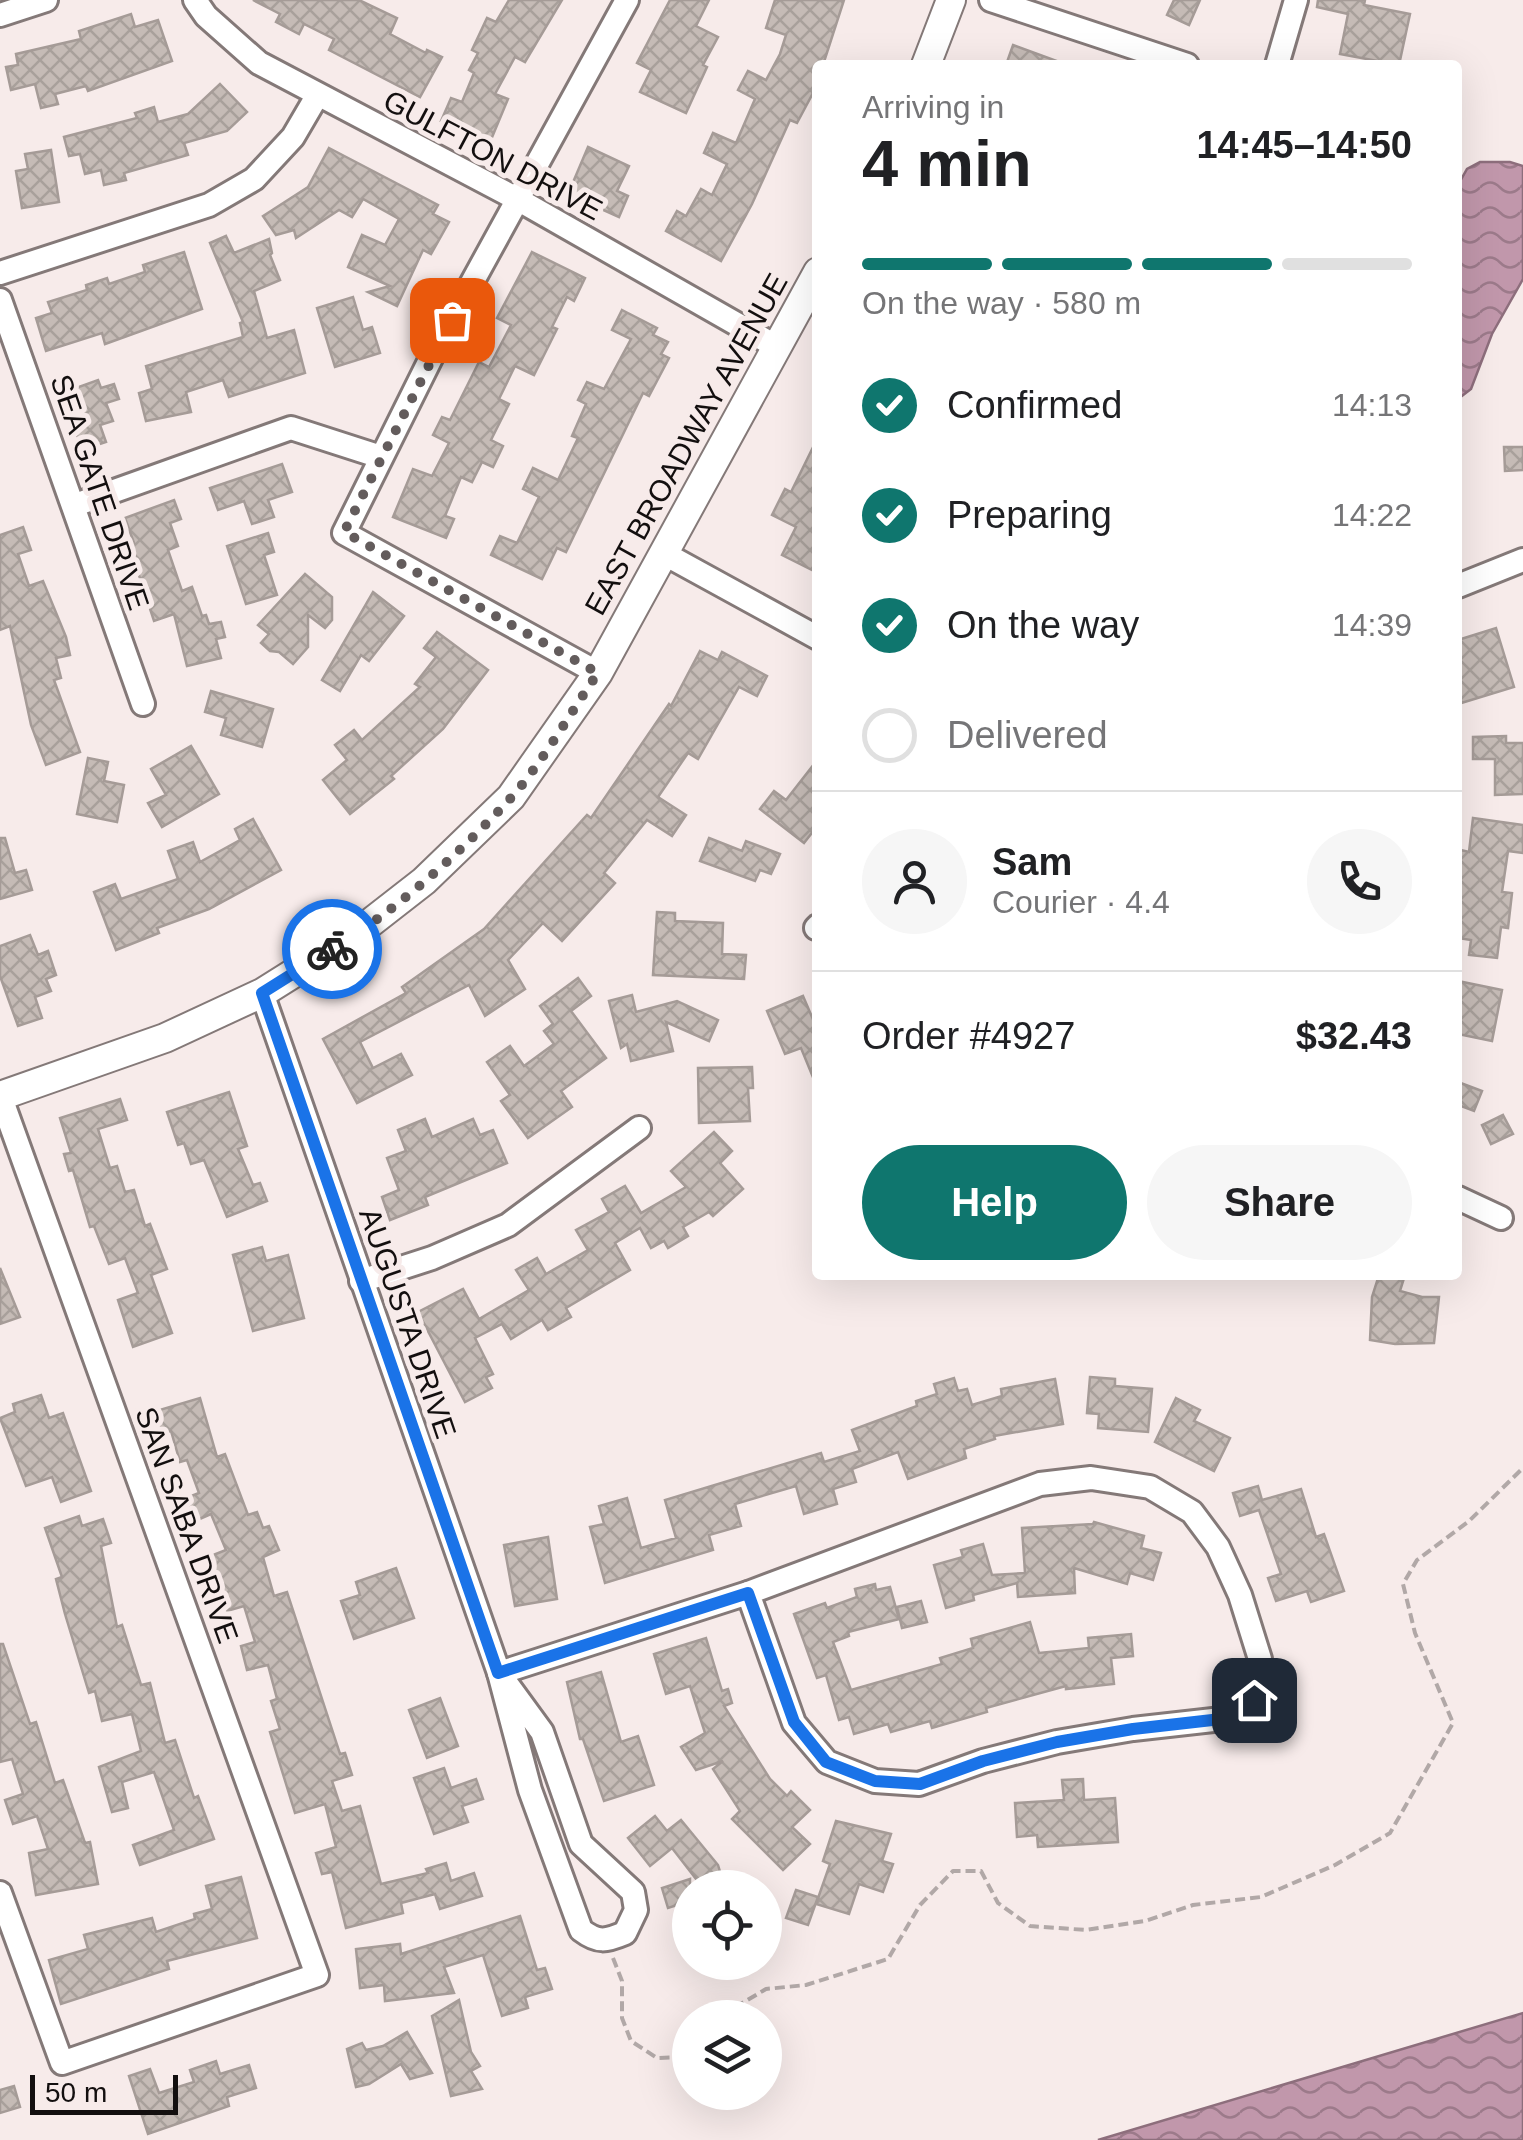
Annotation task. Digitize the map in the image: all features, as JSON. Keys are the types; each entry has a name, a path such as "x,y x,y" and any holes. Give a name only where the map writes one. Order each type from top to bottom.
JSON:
{"street":[{"path":"0,15 46,0"},
{"name":"GULFTON DRIVE","path":"195,0 206,16 259,63 519,200 777,346"},
{"path":"598,673 344,532 435,350 627,0"},
{"path":"928,60 950,0"},
{"path":"991,0 1172,60"},
{"path":"1278,60 1296,0"},
{"path":"0,273 209,205 254,179 293,137 318,96"},
{"name":"EAST BROADWAY AVENUE","path":"0,1096 164,1038 262,993 356,934 439,867 511,798 598,673 812,283"},
{"name":"SEA GATE DRIVE","path":"0,300 143,704"},
{"path":"74,505 291,428 381,457"},
{"path":"663,553 812,635"},
{"path":"1462,584 1523,560"},
{"name":"AUGUSTA DRIVE","path":"262,993 498,1673 530,1790 580,1930 595,1941 626,1933 636,1910 633,1892 580,1844 542,1732 498,1673"},
{"name":"SAN SABA DRIVE","path":"0,1096 318,1975 62,2063 0,1893"},
{"path":"361,1281 432,1258 508,1225 639,1128"},
{"path":"1462,1200 1501,1218"},
{"path":"498,1673 748,1593 1040,1484 1091,1478 1150,1487 1192,1512 1218,1547 1240,1595 1260,1659 1254,1700 1230,1718 1057,1742 983,1761 920,1784 875,1781 826,1762 794,1722 748,1593"}],"path":[{"path":"748,2000 766,1989 806,1985 888,1959 920,1904 952,1870 982,1870 998,1903 1030,1926 1086,1930 1145,1921 1193,1905 1260,1897 1335,1865 1390,1833 1453,1723 1415,1633 1402,1584 1417,1560 1469,1521 1523,1468"},
{"path":"607,1941 622,1981 622,2018 631,2041 657,2058 672,2058"}],"water":[{"path":"1480,162 1523,166 1523,279 1492,334 1471,389 1462,396 1462,178 1467,169"},
{"path":"1523,2013 1523,2140 1098,2140"}],"building":[{"path":"253,0 359,0 397,18 390,34 442,57 420,97 329,50 334,39 304,24 299,34 276,22 280,14"},
{"path":"509,0 562,0 525,62 515,57 495,94 508,99 490,142 441,121 451,98 462,102 474,73 469,70 478,53 472,50 487,18 496,22"},
{"path":"670,0 709,0 696,26 718,37 686,113 640,92 651,70 637,63"},
{"path":"775,0 844,0 825,60 812,60 812,95 797,123 790,120 721,261 666,231 677,211 686,216 701,189 712,195 727,164 704,153 713,133 736,143 755,99 738,90 748,71 766,80 780,54 786,35 766,28"},
{"path":"1174,0 1200,0 1189,25 1167,15"},
{"path":"1318,0 1365,0 1364,5 1410,14 1400,60 1340,54 1348,14 1317,7"},
{"path":"131,14 135,27 158,20 172,61 88,91 86,86 55,94 58,104 41,108 35,84 11,90 6,67 18,65 16,54 81,39 79,31"},
{"path":"1013,45 1054,60 1008,60"},
{"path":"220,84 247,112 227,131 184,143 188,155 124,173 126,180 104,185 101,170 85,174 80,154 69,156 64,137 137,118 135,113 154,107 158,122 188,114"},
{"path":"588,147 629,166 617,191 628,196 619,217 568,194"},
{"path":"329,148 438,205 433,214 449,222 431,254 423,250 397,306 368,292 390,286 348,267 362,235 385,245 399,219 363,199 352,217 339,210 296,238 294,230 276,235 263,216 308,187"},
{"path":"51,150 59,202 22,208 16,171 28,169 25,154"},
{"path":"226,236 234,253 269,239 270,255 280,280 254,291 267,338 294,330 305,373 229,397 223,380 186,392 191,412 146,421 139,393 152,389 146,366 243,337 243,322 210,243"},
{"path":"184,252 202,309 105,344 102,333 46,351 36,318 52,313 48,302 87,290 86,285 107,278 109,284 145,272 143,265"},
{"path":"532,252 585,278 574,301 567,297 552,327 557,329 534,375 515,366 499,399 509,404 491,440 503,446 493,467 482,462 472,482 461,477 445,516 454,519 446,538 393,517 413,469 432,476 449,443 433,435 442,417 450,420 479,362 489,367 511,325 497,318"},
{"path":"353,297 363,330 372,327 380,353 335,367 317,308"},
{"path":"622,310 657,328 653,335 668,342 661,354 669,358 649,396 643,393 566,552 557,548 542,579 491,555 500,536 517,543 539,497 523,489 533,468 558,480 578,438 572,436 586,404 578,400 587,382 604,389 631,339 612,330"},
{"path":"98,380 101,388 114,384 119,399 106,403 113,421 100,425 106,442 82,450 62,393"},
{"path":"1504,447 1523,447 1523,470 1505,471"},
{"path":"812,449 812,570 782,555 796,527 772,515 785,489 791,492"},
{"path":"282,464 292,492 268,500 274,517 252,524 244,501 218,510 210,488"},
{"path":"174,500 181,519 170,523 178,546 168,550 182,591 192,587 202,616 206,615 209,624 221,622 225,637 216,639 221,658 187,666 174,614 154,621 129,545 134,543 125,518"},
{"path":"23,527 31,550 18,554 29,586 43,581 66,637 70,655 56,658 61,678 54,680 80,752 46,765 31,725 10,626 0,630 0,535"},
{"path":"268,533 274,552 264,555 277,595 246,604 227,546"},
{"path":"305,574 332,597 332,620 325,628 308,615 308,647 293,664 261,643 269,634 258,625"},
{"path":"373,592 404,616 369,661 361,655 340,691 322,680"},
{"path":"1496,628 1514,687 1462,703 1462,639"},
{"path":"437,632 488,670 443,729 391,776 394,779 350,814 323,780 347,760 335,745 354,730 362,740 420,687 415,684 436,657 424,648"},
{"path":"700,651 718,660 722,652 767,676 757,696 739,687 698,759 688,753 658,797 686,815 672,836 647,820 604,873 615,883 562,941 543,923 508,960 525,989 485,1016 469,985 360,1042 373,1068 401,1054 412,1075 357,1103 323,1039 406,993 402,987 484,929 587,815 591,818 671,706"},
{"path":"211,691 273,709 262,747 221,735 226,718 205,712"},
{"path":"1506,736 1506,743 1523,743 1523,794 1495,795 1495,759 1473,759 1473,737"},
{"path":"191,746 219,794 162,827 148,803 166,795 151,769"},
{"path":"88,758 108,762 104,781 124,785 117,822 77,814"},
{"path":"812,767 812,833 804,843 760,809 774,791 786,800"},
{"path":"1473,818 1523,825 1523,853 1508,851 1502,892 1512,893 1508,928 1501,927 1497,958 1469,955 1471,940 1462,939 1462,850 1469,852"},
{"path":"253,819 281,870 209,909 157,928 159,933 116,950 94,892 115,884 121,899 178,879 168,851 193,842 200,862 240,840 235,829"},
{"path":"0,838 5,838 15,873 26,870 32,890 0,899"},
{"path":"709,838 742,851 746,841 780,854 771,874 760,870 755,881 700,861"},
{"path":"657,912 675,913 675,921 723,923 722,954 746,955 744,979 653,975"},
{"path":"30,935 38,955 48,951 56,975 46,979 51,991 35,997 42,1018 18,1026 0,976 0,946"},
{"path":"578,978 591,996 571,1011 606,1058 561,1091 572,1107 528,1138 501,1101 510,1095 487,1062 510,1046 524,1066 554,1044 544,1031 553,1024 540,1006"},
{"path":"1462,982 1502,990 1492,1041 1462,1035"},
{"path":"632,995 636,1012 677,1001 718,1020 709,1041 666,1022 673,1051 631,1061 627,1044 621,1048 609,1001"},
{"path":"803,996 812,1017 812,1075 801,1048 785,1054 767,1011"},
{"path":"752,1067 753,1088 748,1088 750,1121 699,1123 698,1068"},
{"path":"1462,1084 1482,1091 1474,1111 1462,1106"},
{"path":"229,1092 247,1146 238,1149 253,1185 260,1183 267,1201 227,1217 204,1160 191,1164 184,1143 178,1145 167,1112"},
{"path":"120,1099 127,1120 98,1129 110,1168 117,1166 125,1192 134,1190 145,1226 150,1224 167,1269 151,1275 172,1333 133,1347 118,1300 138,1293 125,1258 109,1264 94,1226 90,1227 73,1170 69,1171 64,1154 71,1153 60,1118"},
{"path":"1503,1115 1513,1134 1491,1144 1482,1125"},
{"path":"425,1119 432,1137 473,1119 480,1135 493,1130 507,1163 425,1197 428,1205 390,1220 382,1197 399,1190 387,1158 406,1151 398,1130"},
{"path":"714,1132 732,1151 720,1163 743,1189 713,1216 709,1212 683,1227 688,1236 668,1248 664,1241 651,1248 640,1228 615,1243 630,1270 566,1308 571,1317 548,1330 542,1320 511,1339 502,1324 475,1338 493,1374 486,1377 492,1388 465,1402 418,1312 463,1289 479,1319 529,1290 516,1270 537,1258 546,1274 588,1250 576,1230 609,1212 602,1199 625,1186 641,1213 686,1187 671,1171"},
{"path":"262,1247 266,1261 288,1255 304,1318 253,1331 233,1255"},
{"path":"0,1268 20,1317 0,1324"},
{"path":"1377,1280 1403,1280 1400,1291 1439,1297 1434,1343 1370,1340 1372,1297"},
{"path":"1090,1377 1115,1379 1115,1386 1152,1389 1148,1432 1098,1428 1099,1414 1087,1413"},
{"path":"954,1378 958,1391 967,1389 972,1405 1002,1396 1001,1389 1055,1379 1063,1424 994,1436 995,1439 964,1449 966,1458 908,1479 898,1452 852,1469 856,1482 833,1489 837,1504 804,1514 796,1486 735,1504 741,1526 709,1535 713,1550 605,1583 590,1527 604,1524 599,1506 627,1498 641,1548 676,1538 665,1500 821,1453 824,1462 860,1451 852,1430 917,1406 916,1401 937,1394 934,1384"},
{"path":"41,1395 49,1418 63,1413 91,1491 61,1502 52,1477 26,1486 0,1418 15,1412 13,1404"},
{"path":"200,1398 217,1457 225,1454 248,1515 257,1512 263,1528 269,1526 279,1550 263,1557 274,1596 287,1592 340,1754 345,1753 352,1775 332,1781 342,1811 360,1806 381,1884 428,1873 426,1869 446,1863 451,1881 474,1873 482,1896 440,1909 435,1894 401,1903 403,1913 346,1928 332,1872 322,1874 316,1853 336,1847 325,1804 295,1813 270,1732 280,1729 271,1701 277,1699 268,1665 247,1670 241,1646 255,1642 244,1606 227,1611 208,1557 226,1550 211,1514 195,1521 186,1498 199,1493 187,1460 180,1462 171,1431 162,1434 156,1411"},
{"path":"1176,1398 1200,1410 1194,1421 1230,1438 1214,1471 1155,1442"},
{"path":"1258,1486 1262,1500 1301,1489 1316,1537 1324,1534 1344,1591 1311,1602 1307,1591 1276,1601 1268,1578 1281,1574 1259,1510 1240,1516 1233,1493"},
{"path":"79,1516 82,1526 103,1519 111,1543 101,1546 117,1627 122,1625 141,1685 150,1683 165,1743 175,1740 194,1798 198,1796 214,1839 140,1865 133,1845 174,1830 154,1772 122,1782 128,1808 112,1812 99,1767 141,1751 132,1714 102,1721 95,1691 89,1693 65,1614 56,1579 62,1577 45,1528"},
{"path":"1094,1522 1144,1536 1141,1548 1161,1553 1153,1580 1130,1573 1127,1584 1074,1568 1075,1593 1018,1597 1017,1583 973,1595 974,1600 946,1608 934,1565 963,1557 961,1550 983,1544 992,1575 1025,1573 1022,1528"},
{"path":"548,1537 557,1599 515,1606 504,1545"},
{"path":"396,1568 414,1618 354,1639 341,1601 360,1595 356,1582"},
{"path":"875,1584 876,1590 890,1587 899,1619 848,1632 849,1636 833,1642 851,1690 942,1664 940,1658 973,1648 971,1639 1030,1622 1039,1653 1089,1648 1088,1638 1131,1634 1133,1656 1111,1658 1114,1684 1066,1686 932,1728 930,1721 891,1732 888,1724 854,1734 849,1717 839,1720 826,1675 817,1678 794,1614 857,1597 855,1589"},
{"path":"921,1601 927,1622 902,1628 897,1607"},
{"path":"706,1638 722,1691 728,1689 732,1703 724,1706 770,1779 787,1796 791,1791 810,1810 792,1827 810,1844 783,1870 732,1819 740,1811 713,1769 723,1761 696,1770 681,1747 705,1733 690,1686 666,1694 654,1654"},
{"path":"0,1644 30,1724 36,1722 55,1783 63,1780 85,1843 90,1842 98,1884 36,1895 29,1853 48,1849 37,1816 13,1824 5,1800 23,1794 12,1759 0,1762"},
{"path":"601,1672 621,1742 638,1736 654,1785 604,1801 580,1739 567,1682"},
{"path":"440,1698 458,1746 427,1758 409,1710"},
{"path":"444,1768 451,1788 476,1779 483,1799 462,1806 468,1822 434,1834 414,1778"},
{"path":"1083,1779 1084,1800 1115,1798 1118,1842 1038,1847 1037,1835 1017,1837 1015,1803 1064,1800 1062,1780"},
{"path":"655,1816 667,1831 681,1820 720,1870 689,1870 672,1848 650,1866 628,1838"},
{"path":"836,1821 891,1834 882,1861 893,1864 883,1892 859,1884 849,1914 816,1904 830,1864 823,1861"},
{"path":"241,1877 257,1938 167,1961 169,1969 61,2004 49,1960 88,1949 84,1935 152,1918 156,1932 195,1919 194,1914 212,1909 206,1886"},
{"path":"672,1885 672,1907 668,1908 662,1888"},
{"path":"796,1890 818,1897 808,1925 786,1918"},
{"path":"520,1916 537,1970 545,1968 552,1989 525,1997 528,2008 502,2016 483,1955 444,1967 454,1993 385,2001 384,1985 360,1988 356,1949 400,1944 401,1954"},
{"path":"459,2000 471,2052 480,2066 471,2071 482,2089 451,2096 432,2016"},
{"path":"407,2032 432,2073 410,2079 401,2064 369,2084 356,2087 347,2049 362,2043 366,2050 383,2046"},
{"path":"216,2061 220,2074 249,2065 256,2088 227,2097 229,2106 148,2134 129,2076 150,2069 159,2093 194,2082 190,2070"},
{"path":"14,2086 20,2107 0,2113 0,2090"}],"way so far":[{"path":"332,949 424,880 511,798 598,673 344,532 452,320"}],"route":[{"path":"332,949 262,993 498,1673 748,1593 794,1722 826,1762 875,1781 920,1784 983,1761 1057,1742 1230,1718 1254,1700"}]}
